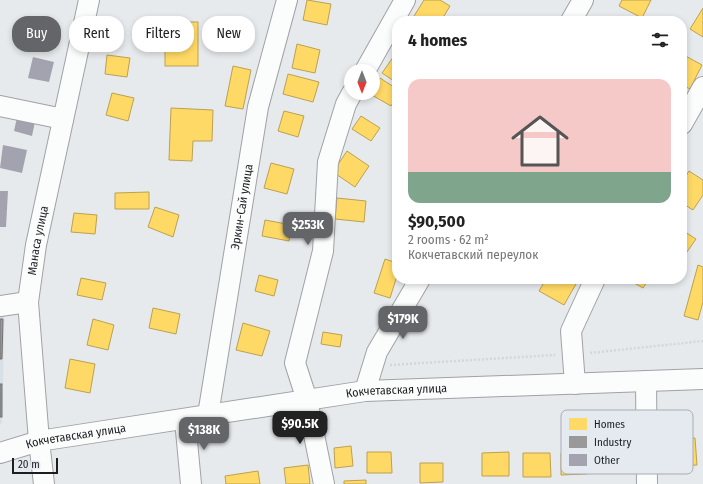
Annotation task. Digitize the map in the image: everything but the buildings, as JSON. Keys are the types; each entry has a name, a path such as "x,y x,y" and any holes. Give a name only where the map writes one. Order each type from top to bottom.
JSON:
{"street":[{"name":"Манаса улица","path":"44,484 39,441 28,302 36,245 89,0"},
{"name":"Эркин-Сай улица","path":"208,415 258,107 287,0"},
{"path":"397,16 406,0"},
{"path":"574,16 583,0"},
{"path":"369,64 392,24"},
{"path":"687,115 703,87"},
{"path":"324,484 307,400 294,363 324,251 328,162 348,100"},
{"path":"0,106 63,119"},
{"path":"365,392 377,352 417,284"},
{"path":"575,384 571,331 593,284"},
{"path":"0,306 28,302"},
{"name":"Кокчетавская улица","path":"0,454 39,441 365,392 703,379"},
{"path":"646,381 646,410"},
{"path":"185,420 191,484"},
{"path":"647,474 647,484"}],"path":[{"path":"584,353 703,341"},
{"path":"384,365 556,355"}],"shaded area":[{"path":"0,295 5,296 2,423 0,425"}]}
